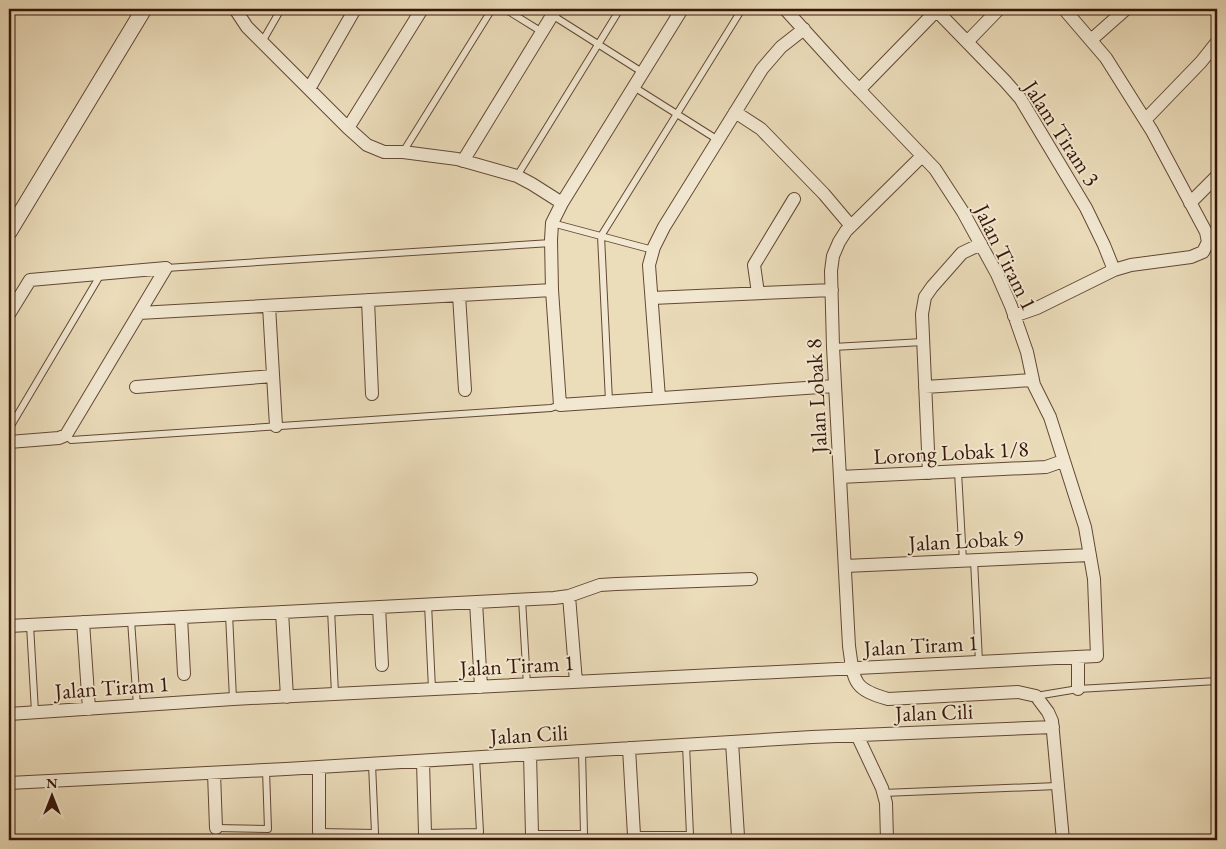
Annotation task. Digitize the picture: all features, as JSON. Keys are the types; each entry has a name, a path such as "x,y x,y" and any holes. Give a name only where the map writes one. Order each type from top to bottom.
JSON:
{"street":[{"path":"9,232 144,9"},
{"path":"235,9 247,27 367,145 384,152 403,152 463,161 517,176 562,203"},
{"path":"309,89 355,9"},
{"path":"348,128 422,9"},
{"path":"682,9 562,203 552,223 552,290 560,404 835,386"},
{"name":"Jalan Tiram 1","path":"9,714 234,699 1098,656 1094,579 1084,527 1050,417 1034,385 1027,352 997,274 963,212 935,169 785,9"},
{"path":"967,42 999,9"},
{"path":"1014,316 1038,308 1114,270 1131,265 1191,257 1203,252 1208,242 1206,232 1152,131 1106,58 1064,9"},
{"path":"1091,40 1126,9"},
{"path":"859,90 936,10"},
{"name":"Jalam Tiram 3","path":"936,10 1020,98 1086,208 1114,270"},
{"path":"463,161 554,12"},
{"path":"659,398 649,265 653,250 664,227 762,69 781,47 804,29"},
{"path":"1145,120 1201,62 1217,42"},
{"path":"735,112 761,129 824,194 851,226"},
{"name":"Jalan Lobak 8","path":"922,156 851,226 839,242 833,256 831,271 833,348 848,646 852,668 856,682 861,687 871,694 888,699 1018,692 1036,696"},
{"path":"1190,203 1217,176"},
{"path":"758,293 754,265 794,199"},
{"path":"929,473 922,314 925,297 962,253 981,244"},
{"path":"9,314 30,280 166,268"},
{"path":"9,442 59,438 66,435 166,268"},
{"path":"139,313 552,290"},
{"path":"652,298 832,290"},
{"path":"458,295 465,390"},
{"path":"368,300 372,394"},
{"path":"269,306 276,426"},
{"path":"136,387 273,376"},
{"path":"925,387 1033,380"},
{"name":"Lorong Lobak 1/8","path":"840,478 1046,467 1063,461"},
{"name":"Jalan Lobak 9","path":"844,566 1090,555"},
{"path":"9,626 522,600 569,596 600,585 751,579"},
{"path":"569,596 576,682"},
{"path":"476,602 481,687"},
{"path":"379,607 382,665"},
{"path":"282,612 287,697"},
{"path":"181,617 184,674"},
{"path":"84,622 89,709"},
{"path":"1078,657 1078,689"},
{"path":"1036,696 1052,720 1063,840"},
{"name":"Jalan Cili","path":"9,783 214,773 858,735 1053,727"},
{"path":"858,735 886,803 887,840"},
{"path":"732,742 738,836"},
{"path":"629,748 634,835"},
{"path":"530,754 532,834"},
{"path":"423,761 425,833"},
{"path":"318,767 319,832"},
{"path":"214,773 216,828"}],"lane":[{"path":"262,42 281,9"},
{"path":"403,152 492,9"},
{"path":"504,9 542,32"},
{"path":"517,176 620,9"},
{"path":"609,401 601,236 742,9"},
{"path":"554,12 598,44 642,72"},
{"path":"634,87 718,140"},
{"path":"552,223 653,250"},
{"path":"166,268 551,243"},
{"path":"9,429 101,274"},
{"path":"833,348 923,342"},
{"path":"66,435 71,440 551,408 560,404"},
{"path":"958,472 979,662"},
{"path":"522,600 527,685"},
{"path":"428,604 432,690"},
{"path":"331,609 335,694"},
{"path":"229,614 234,699"},
{"path":"131,620 137,706"},
{"path":"30,625 36,712"},
{"path":"1036,696 1078,689 1217,681"},
{"path":"634,835 690,835 686,745"},
{"path":"532,834 584,834 582,751"},
{"path":"425,833 480,832 476,758"},
{"path":"319,832 375,832 372,764"},
{"path":"216,828 268,828 266,770"},
{"path":"883,793 1057,786"}]}
